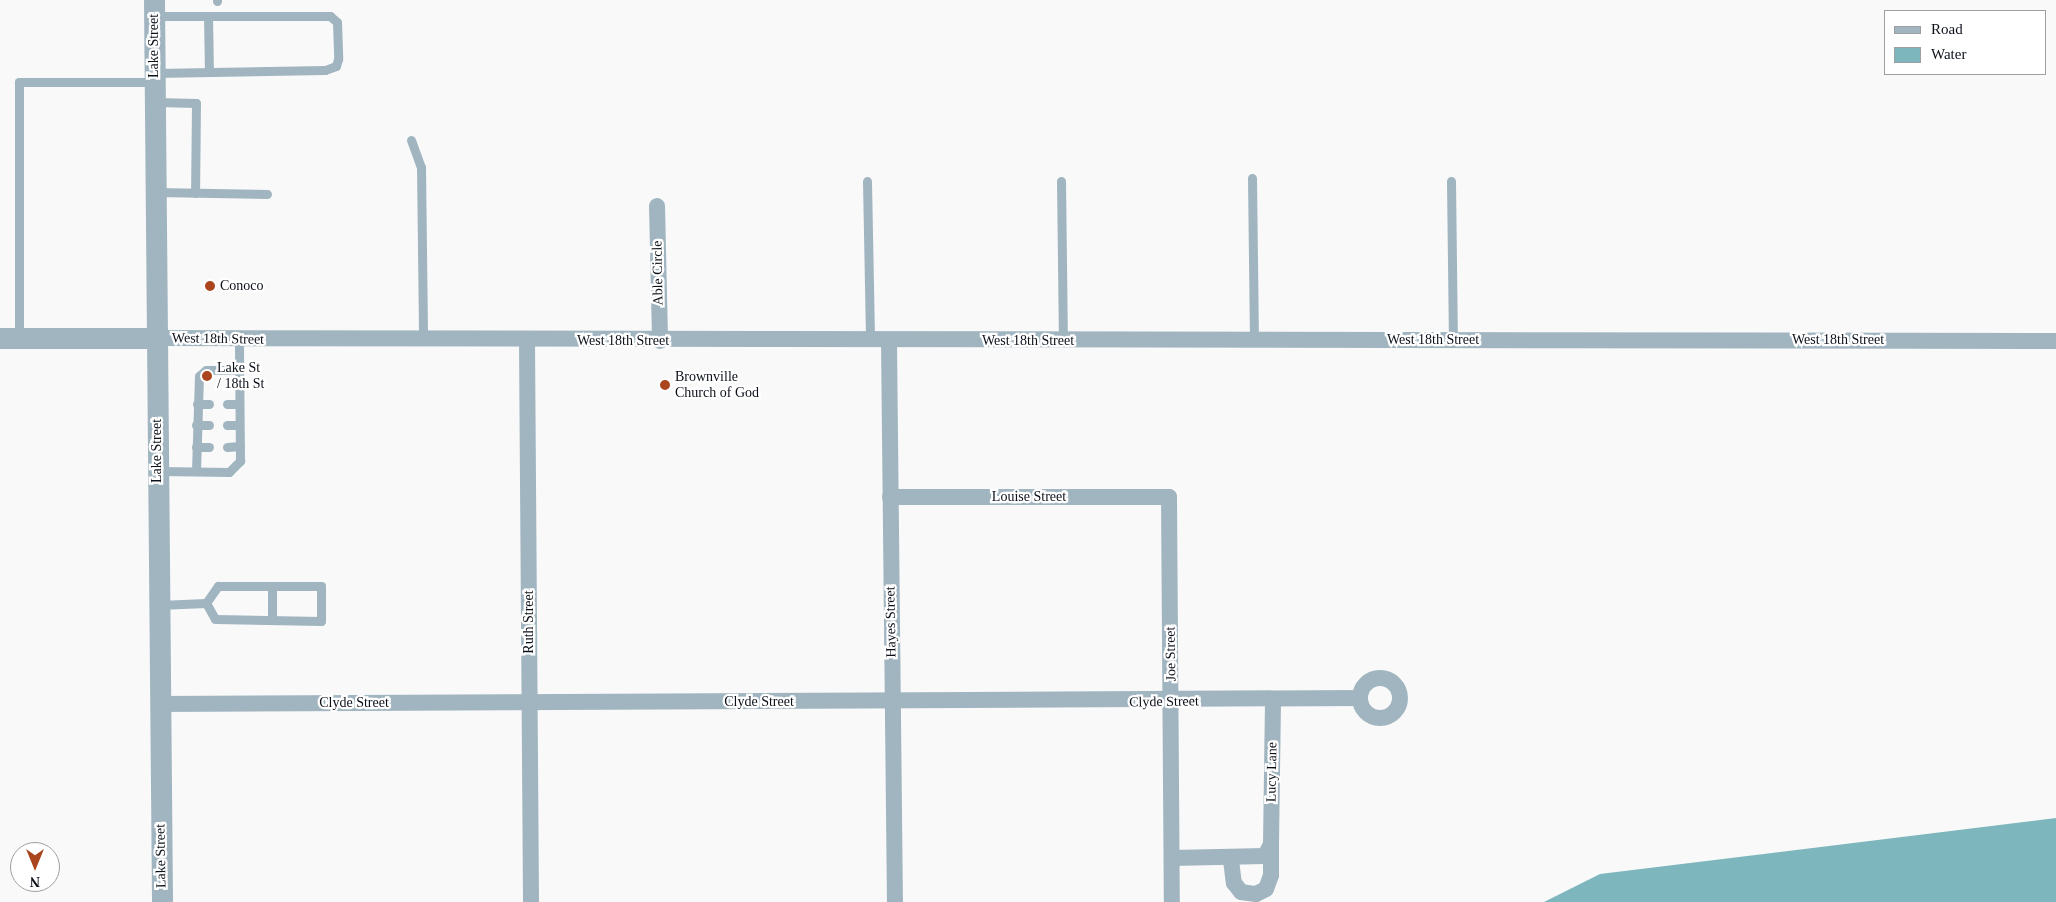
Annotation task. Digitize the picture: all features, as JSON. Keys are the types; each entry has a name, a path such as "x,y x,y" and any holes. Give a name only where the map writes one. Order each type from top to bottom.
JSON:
{"street":[{"name":"Lake Street","path":"154,8 162,902"},
{"name":"Able Circle","path":"657,206 660,341"},
{"name":"West 18th Street","path":"9,338 423,342 2056,341"},
{"name":"Ruth Street","path":"528,342 531,902"},
{"name":"Hayes Street","path":"889,342 895,902"},
{"name":"Louise Street","path":"890,497 1169,497"},
{"name":"Joe Street","path":"1169,497 1172,902"},
{"name":"Clyde Street","path":"159,704 1171,702 1360,698"},
{"name":"Lucy Lane","path":"1231,860 1234,883 1241,892 1256,894 1266,889 1271,875 1273,700"},
{"path":"1172,858 1231,860 1265,856 1271,844"}],"lane":[{"path":"9,338 19,82 155,86 209,72 336,66 337,22 330,16 208,16 154,8"},
{"path":"208,16 209,72"},
{"path":"155,86 196,103 195,193"},
{"path":"411,140 421,167 423,342"},
{"path":"1252,178 1254,341"},
{"path":"867,181 870,342"},
{"path":"1061,181 1063,341"},
{"path":"1451,181 1452,340"},
{"path":"156,192 267,194"},
{"path":"157,471 228,472 240,461 239,339"},
{"path":"196,471 199,376 206,370 239,370"},
{"path":"197,404 209,404"},
{"path":"228,404 239,404"},
{"path":"196,425 209,425"},
{"path":"227,425 239,425"},
{"path":"228,447 240,446"},
{"path":"196,447 209,447"},
{"path":"218,586 321,586 321,620 215,619 206,604 218,586"},
{"path":"272,586 272,620"},
{"path":"158,605 206,604"}],"water":[{"path":"2056,818 2056,902 1544,902 1600,874"}],"place":[{"name":"Conoco","path":"210,286"},
{"name":"Lake St / 18th St","path":"207,376"},
{"name":"Brownville Church of God","path":"665,385"}]}
